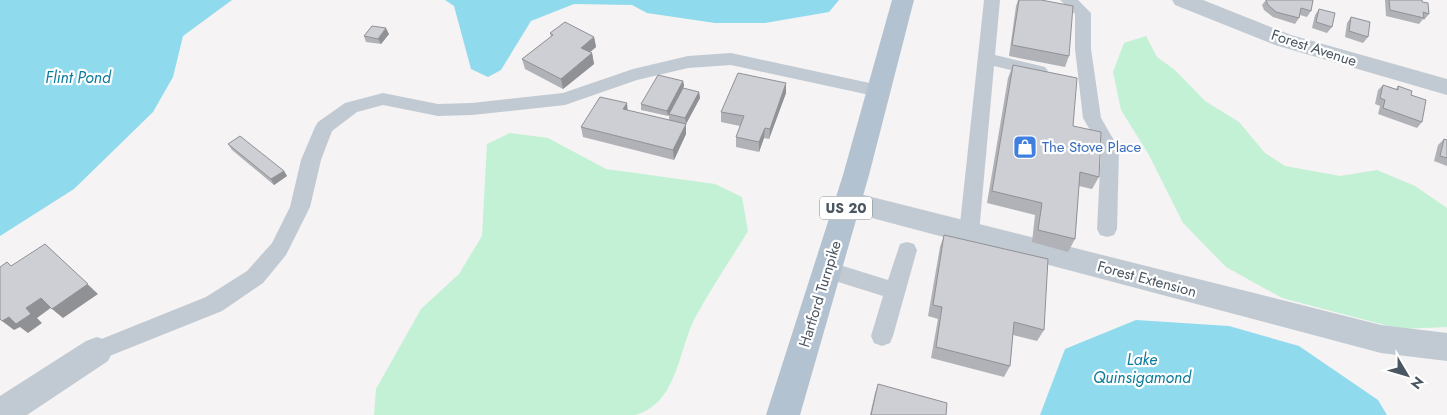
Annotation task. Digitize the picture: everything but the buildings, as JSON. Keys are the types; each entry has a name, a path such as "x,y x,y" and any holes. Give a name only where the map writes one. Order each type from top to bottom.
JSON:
{"main road":[{"name":"Hartford Turnpike","path":"783,415 848,202 904,0"}],"street":[{"name":"Forest Avenue","path":"1183,0 1283,40 1447,87"},
{"name":"Forest Extension","path":"848,202 1381,339 1447,347"},
{"path":"0,414 96,351"}],"lane":[{"path":"969,233 992,0"},
{"path":"1068,0 1082,13 1083,49 1092,118 1110,149 1107,229"},
{"path":"96,351 214,304 255,277 279,249 300,207 311,160 324,127 351,107 383,99 438,110 472,109 565,99 634,75 688,62 731,59 879,90"},
{"path":"986,59 1050,74"},
{"path":"1069,78 1087,82"},
{"path":"882,336 907,250"},
{"path":"827,270 895,291"}],"green space":[{"path":"1146,36 1157,57 1175,70 1205,101 1239,122 1265,153 1285,166 1340,176 1377,170 1415,186 1447,208 1447,327 1400,329 1282,298 1226,267 1183,223 1149,155 1121,110 1113,72 1124,43"},
{"path":"510,133 548,138 606,169 715,184 742,197 748,231 696,316 668,388 660,400 649,409 635,415 374,415 376,389 421,309 459,274 482,236 487,144"}],"water":[{"name":"Flint Pond","path":"0,0 232,0 183,36 173,77 153,112 74,189 0,236"},
{"path":"445,0 839,0 829,12 765,23 715,23 647,13 632,5 574,4 531,21 501,70 488,77 471,69 454,6"},
{"name":"Lake Quinsigamond","path":"1136,320 1229,326 1299,346 1378,400 1387,415 1040,415 1065,349"}],"place":[{"name":"The Stove Place","path":"1025,147"}]}
